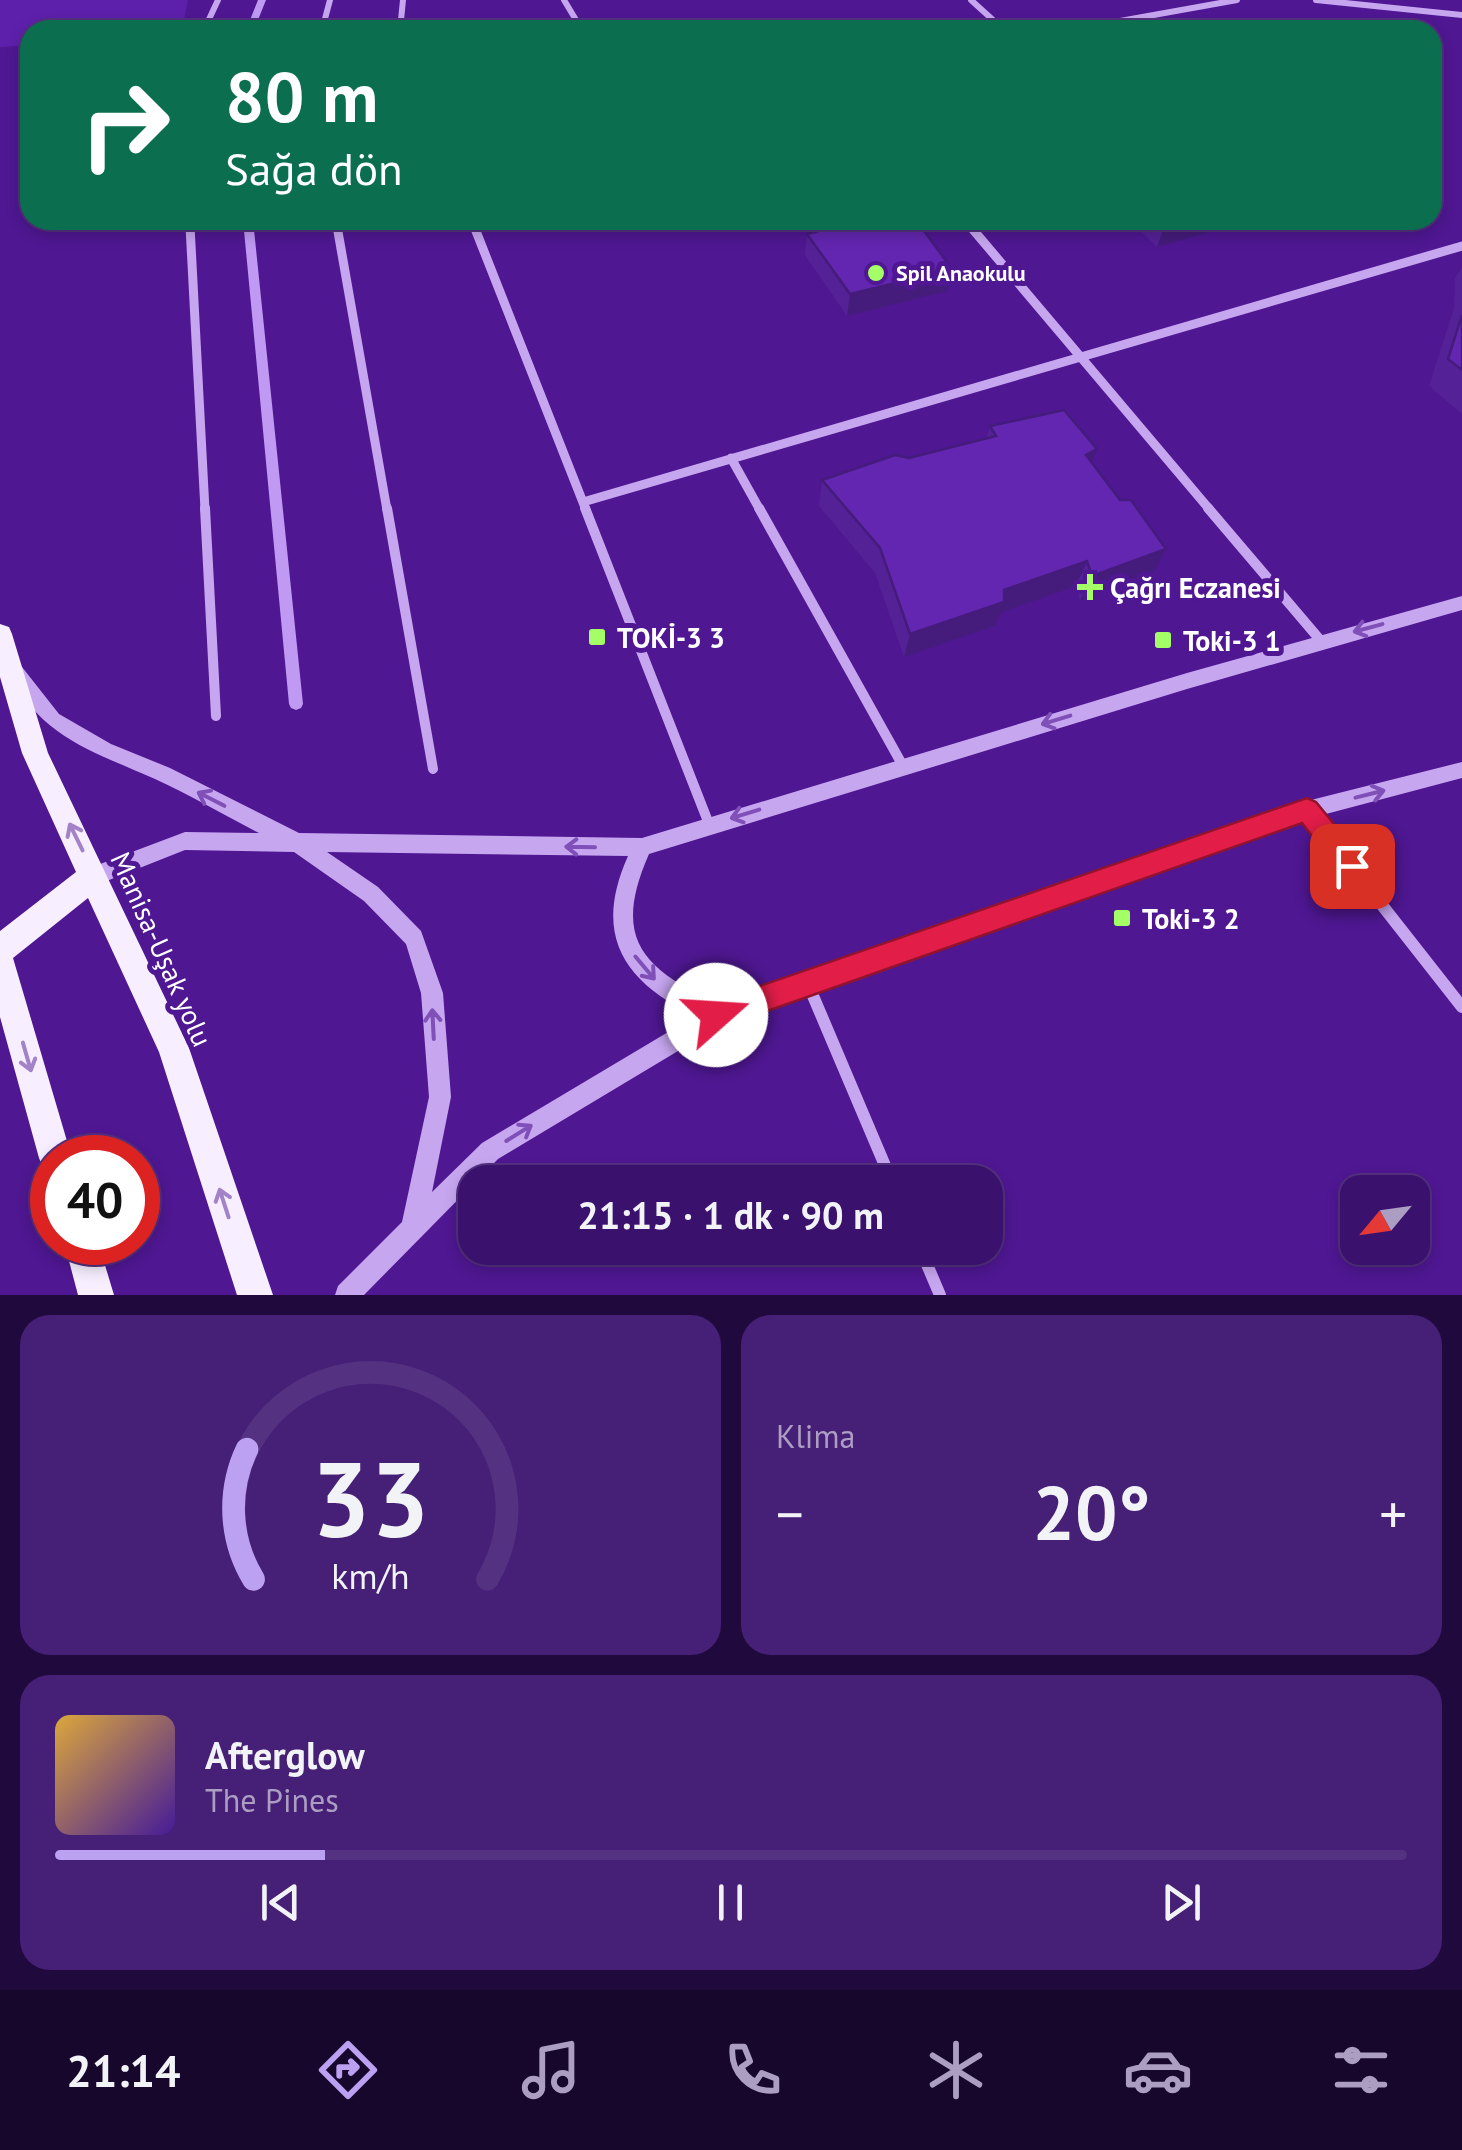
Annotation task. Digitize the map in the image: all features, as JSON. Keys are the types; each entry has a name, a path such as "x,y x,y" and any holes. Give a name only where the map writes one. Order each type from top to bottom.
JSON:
{"main road":[{"name":"Manisa-Uşak yolu","path":"3,647 35,753 173,1048 255,1295"},
{"path":"0,949 94,876"},
{"path":"0,963 49,1135"},
{"path":"88,1265 96,1295"}],"street":[{"path":"971,0 993,20"},
{"path":"1126,20 1237,0"},
{"path":"1316,0 1462,15"},
{"path":"191,230 216,716"},
{"path":"338,230 433,769"},
{"path":"476,230 709,824"},
{"path":"972,230 1321,641"},
{"path":"583,502 1462,246"},
{"path":"731,458 903,766"},
{"path":"94,876 185,841 642,847 1321,641 1462,603"},
{"path":"3,647 52,720 104,750 163,774 298,842 371,894 414,938 432,993 440,1097 414,1224"},
{"path":"347,1295 490,1150 716,1015 1307,810 1462,770"},
{"path":"1307,810 1462,1006"},
{"path":"642,847 624,881 620,910 626,944 644,970 672,996 716,1015"},
{"path":"808,984 885,1165"},
{"path":"927,1265 940,1295"}],"shaded area":[{"path":"0,0 188,0 184,20 20,20 20,46 0,47"}],"building":[{"path":"822,230 923,230 952,269 850,294 807,234"},
{"path":"1462,315 1462,370 1448,359"},
{"path":"1064,410 1097,449 1086,455 1120,500 1131,500 1166,549 1092,576 1087,561 1004,590 1004,602 910,634 880,548 822,480 895,455 909,458 996,436 990,426"}],"waterway":[{"path":"254,20 262,0"},
{"path":"249,230 296,704"}],"place":[{"name":"Spil Anaokulu","path":"876,273"},
{"name":"Çağrı Eczanesi","path":"1090,587"},
{"name":"TOKİ-3 3","path":"597,637"},
{"name":"Toki-3 1","path":"1163,640"},
{"name":"Toki-3 2","path":"1122,918"}],"route":[{"path":"716,1015 1307,810 1352,866"}]}
